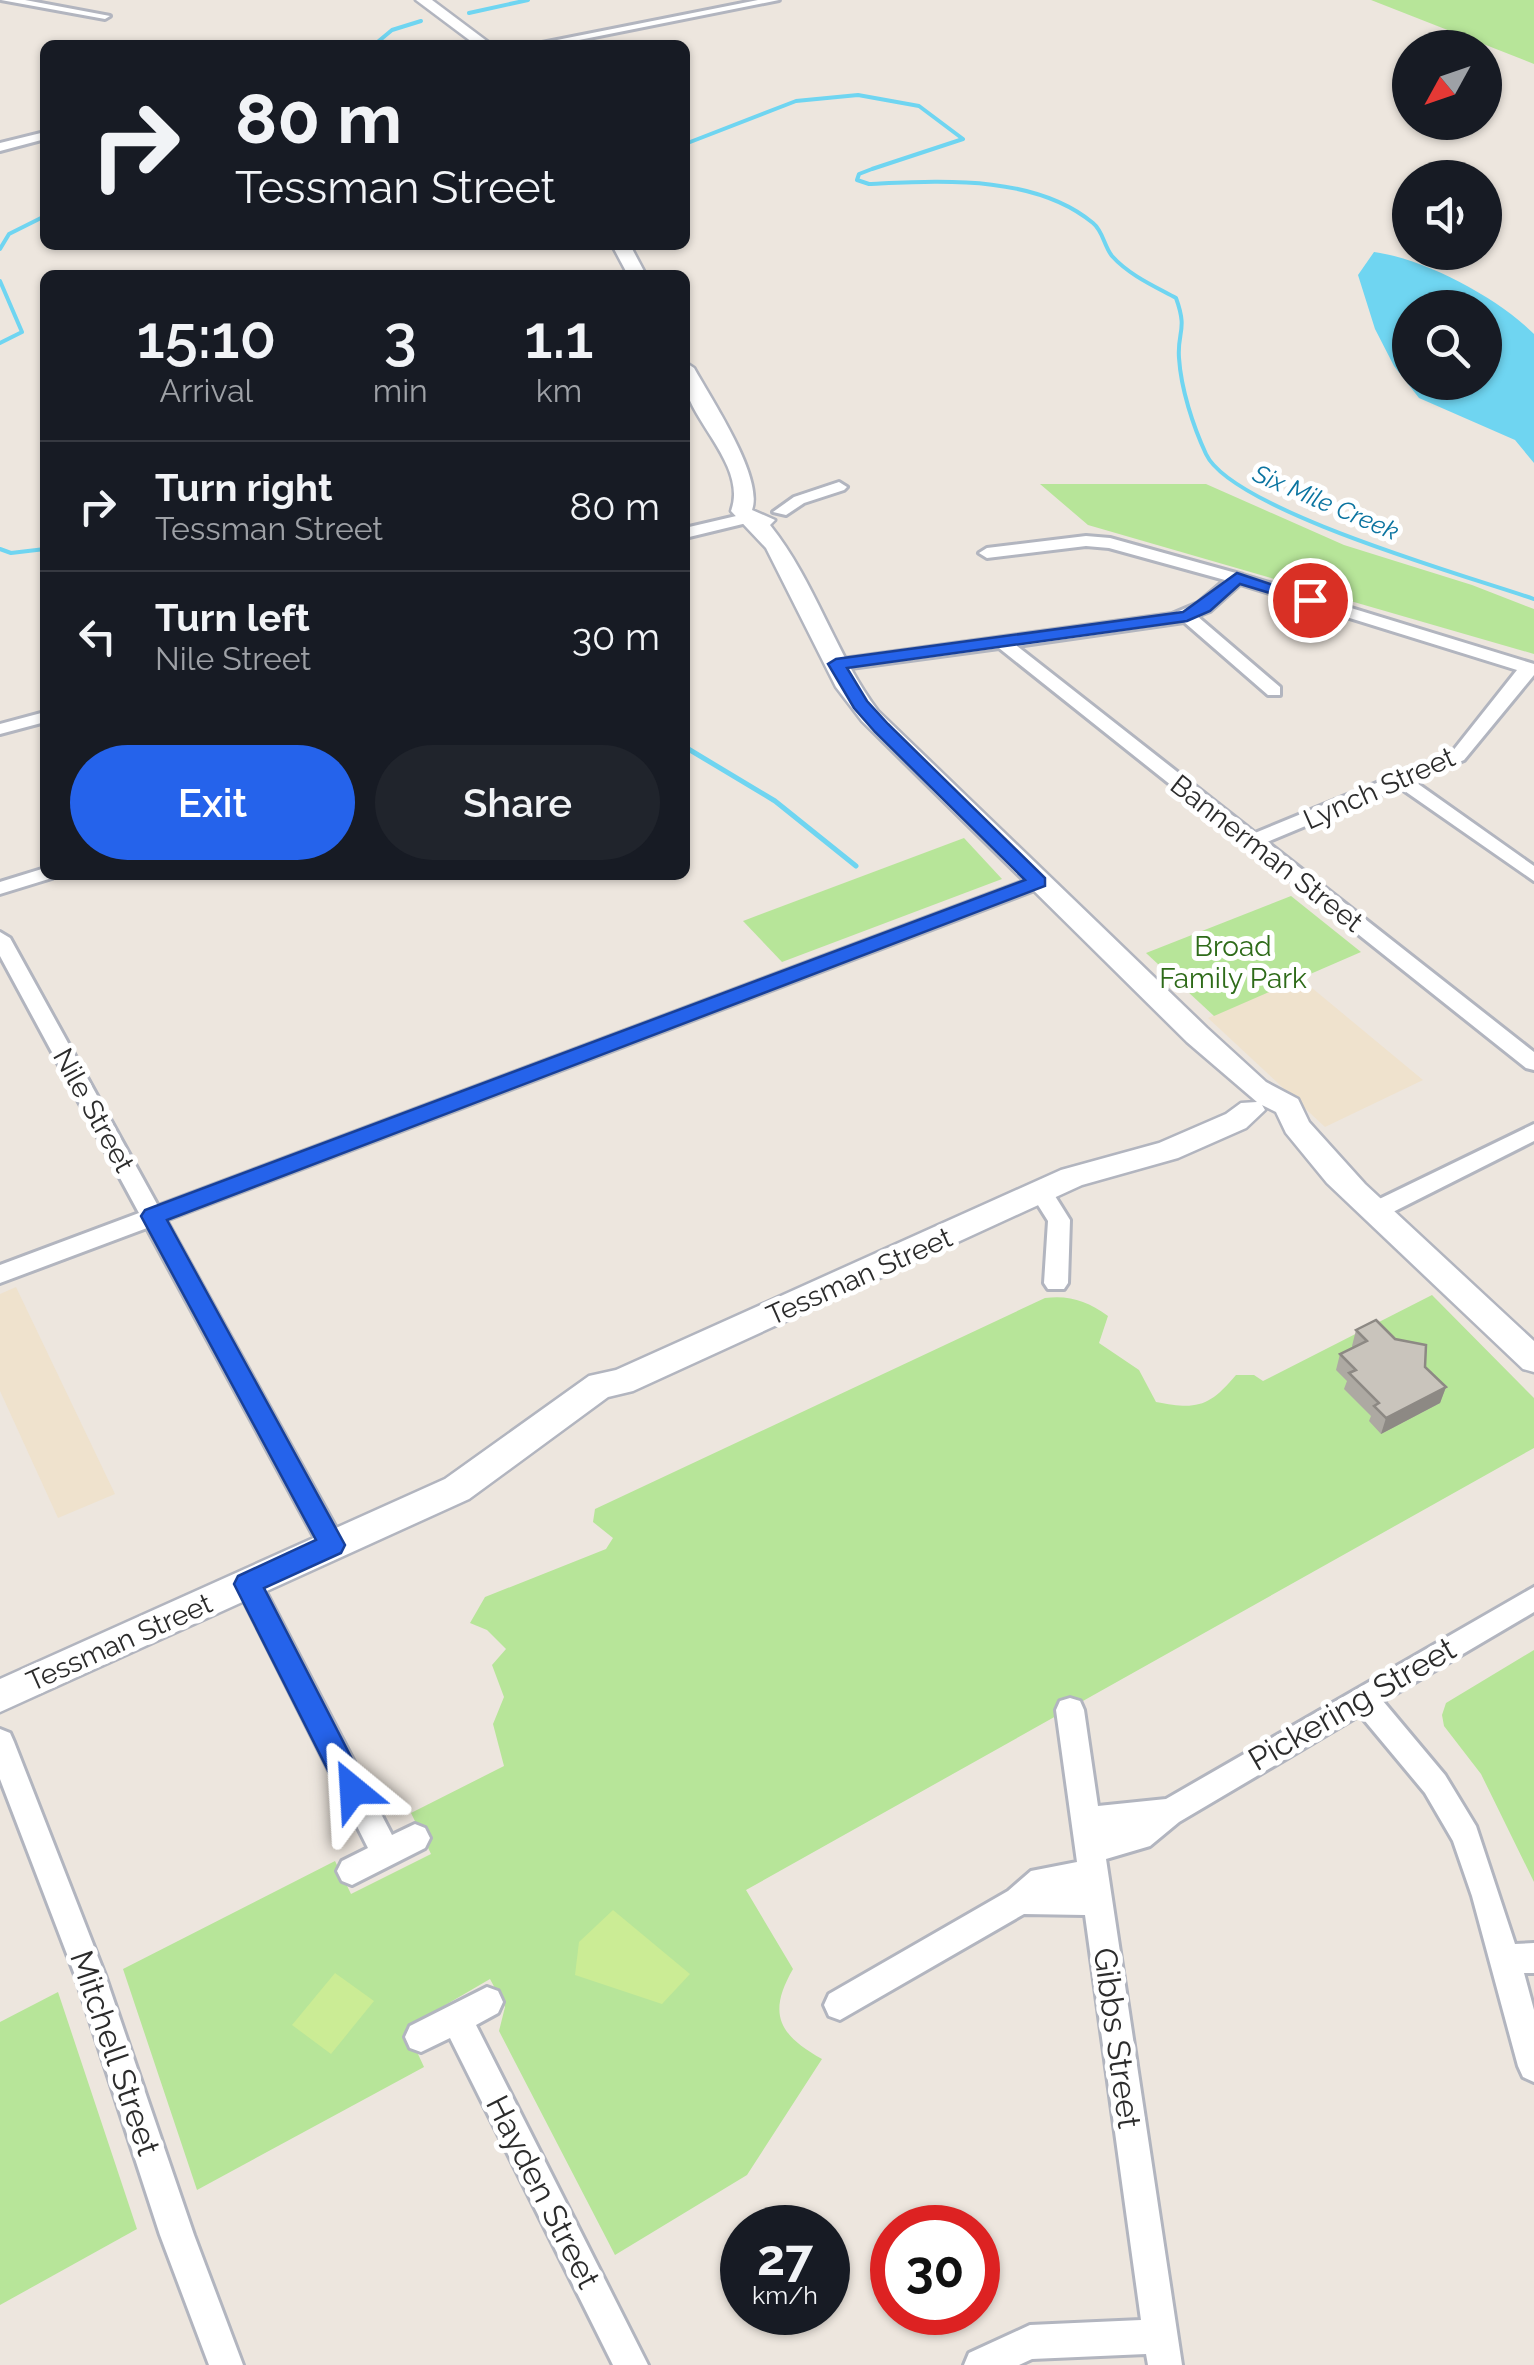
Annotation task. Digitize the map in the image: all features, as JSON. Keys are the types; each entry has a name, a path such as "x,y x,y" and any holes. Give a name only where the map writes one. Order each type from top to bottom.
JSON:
{"main road":[{"path":"423,0 478,40"},
{"path":"690,378 739,472 748,513 776,546 860,704 1197,1035 1268,1113 1377,1210 1534,1360"},
{"path":"739,472 761,496 781,506"},
{"path":"748,513 781,506"},
{"path":"776,546 781,506"},
{"name":"Tessman Street","path":"0,1696 457,1489 479,1487 508,1470 621,1382 1042,1194 1175,1158 1245,1129 1268,1113"}],"street":[{"path":"6,0 104,16"},
{"path":"563,40 774,0"},
{"path":"0,147 40,136"},
{"path":"781,506 839,487"},
{"path":"690,531 748,513"},
{"path":"987,553 1096,541 1237,578 1531,669"},
{"path":"836,664 1187,616 1204,607 1237,578"},
{"path":"1187,616 1274,691"},
{"name":"Bannerman Street","path":"1002,642 1534,1063"},
{"name":"Lynch Street","path":"1252,842 1441,766 1465,750 1531,669"},
{"path":"0,730 40,718"},
{"path":"1403,782 1534,874"},
{"path":"0,888 40,876"},
{"path":"0,1274 1038,882"},
{"name":"Nile Street","path":"0,938 332,1545"},
{"path":"1377,1210 1534,1132"},
{"path":"1042,1194 1059,1220 1056,1284"},
{"path":"248,1584 386,1854"},
{"name":"Pickering Street","path":"840,2005 1140,1836 1170,1812 1534,1598"},
{"path":"1363,1698 1435,1784 1466,1836 1519,1958 1534,2066"},
{"name":"Gibbs Street","path":"1070,1710 1163,2350"},
{"name":"Mitchell Street","path":"0,1742 90,1975 177,2235 226,2365"},
{"path":"352,1871 415,1838"},
{"path":"421,2037 487,2002"},
{"name":"Hayden Street","path":"456,2018 631,2365"},
{"path":"981,2365 1030,2342 1163,2350"}],"shaded area":[{"path":"1300,978 1423,1080 1325,1127 1208,1018"},
{"path":"16,1287 115,1494 58,1518 0,1391 0,1294"}],"green space":[{"path":"1371,0 1534,0 1534,64 1502,51 1502,30 1447,30"},
{"path":"1040,484 1206,484 1344,545 1534,609 1534,654 1088,525"},
{"path":"964,838 1002,879 782,962 743,921"},
{"name":"Broad Family Park","path":"1291,896 1361,952 1214,1016 1146,953"},
{"path":"1432,1295 1534,1398 1534,1448 746,1890 793,1969 781,1999 782,2022 796,2041 822,2059 747,2175 615,2255 499,2031 505,2007 490,1979 406,2028 424,2067 197,2190 123,1969 335,1861 351,1894 431,1854 411,1813 504,1766 493,1724 504,1697 492,1665 506,1649 487,1630 470,1623 485,1597 606,1549 613,1538 593,1522 595,1509 1045,1298 1078,1300 1108,1316 1099,1343 1139,1370 1156,1402 1182,1406 1210,1400 1236,1375 1254,1375 1263,1381"},
{"path":"1534,1650 1534,1882 1481,1774 1444,1726 1442,1715 1446,1703"},
{"path":"613,1910 690,1974 662,2004 575,1975 579,1942"},
{"path":"335,1973 374,2001 331,2054 292,2025"},
{"path":"58,1992 137,2229 0,2305 0,2022"}],"water":[{"path":"1374,252 1392,256 1392,270 1434,270 1474,290 1392,290 1392,362 1375,329 1358,275"},
{"path":"1502,308 1534,334 1534,463 1515,440 1424,400 1502,400"}],"building":[{"path":"1376,1320 1395,1339 1426,1345 1425,1367 1446,1387 1386,1418 1374,1406 1379,1403 1349,1373 1356,1370 1340,1354 1367,1341 1356,1330"}],"waterway":[{"path":"469,13 528,0"},
{"path":"380,40 392,30 421,21"},
{"name":"Six Mile Creek","path":"690,142 796,101 858,95 919,106 963,139 859,174 857,180 869,184 986,184 1015,188 1069,207 1093,223 1119,263 1176,298 1182,324 1180,370 1188,407 1206,454 1225,475 1304,519 1534,599"},
{"name":"Six Mile Creek","path":"0,249 9,234 40,218"},
{"name":"Six Mile Creek","path":"0,281 22,332 0,343"},
{"path":"0,549 11,553 40,550"},
{"path":"690,750 775,801 856,866"}],"route":[{"path":"353,1790 248,1584 332,1545 153,1216 1038,882 881,728 848,687 836,664 1187,616 1204,607 1237,578 1310,600"}]}
